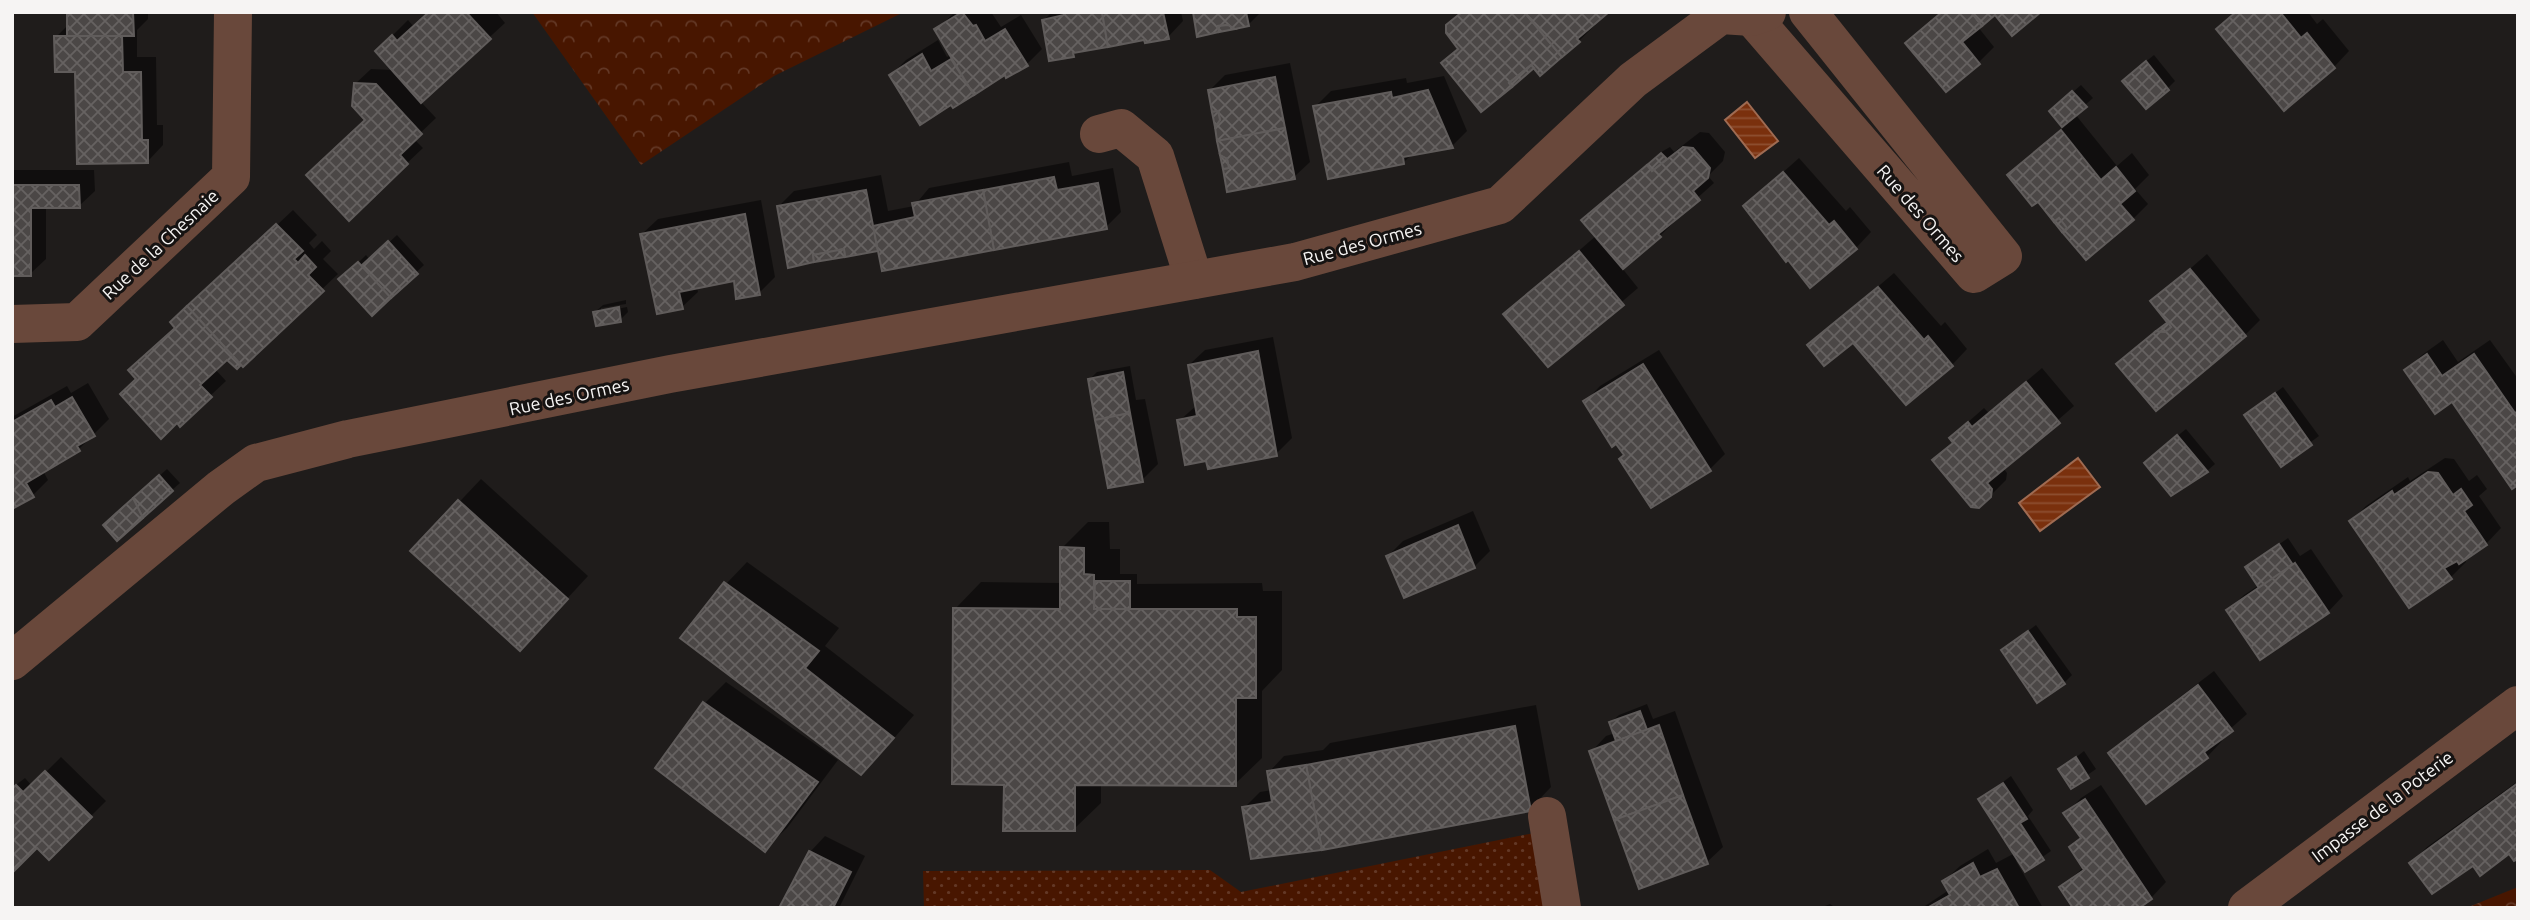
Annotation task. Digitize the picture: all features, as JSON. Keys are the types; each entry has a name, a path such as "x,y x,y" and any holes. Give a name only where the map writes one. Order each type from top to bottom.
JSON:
{"street":[{"name":"Rue de la Chesnaie","path":"12,324 77,322 232,177 233,12"},
{"name":"Rue des Ormes","path":"12,661 221,488 256,463 348,439 670,374 1295,262 1500,205 1633,80 1721,15 1759,14 1974,274 2003,256 1808,12"},
{"path":"1099,134 1121,128 1155,156 1194,280"},
{"name":"Impasse de la Poterie","path":"2247,908 2518,705"},
{"path":"1547,816 1562,908"}],"green space":[{"path":"532,12 904,12 774,76 641,165"},
{"path":"1534,833 1546,908 924,908 923,871 1210,870 1241,892"},
{"path":"2518,887 2518,908 2466,908"}],"shaded area":[{"path":"1747,102 1778,141 1755,158 1725,120"},
{"path":"2078,458 2100,487 2040,531 2019,503"}],"building":[{"path":"67,12 133,12 134,36 67,36"},
{"path":"429,12 466,12 491,39 421,103 375,51 392,35 397,41"},
{"path":"962,12 973,26 976,25 985,41 1005,29 1028,66 1006,78 1005,75 974,95 934,29"},
{"path":"1064,12 1102,12 1108,47 1073,53 1074,57 1049,61 1042,20 1064,15"},
{"path":"1102,12 1163,12 1169,39 1145,43 1144,40 1108,47"},
{"path":"1193,12 1246,12 1249,26 1235,29 1228,25 1218,26 1219,32 1197,37"},
{"path":"1462,12 1524,12 1562,57 1540,76 1531,65 1509,83 1512,87 1481,112 1441,63 1458,49 1446,33 1446,25"},
{"path":"1524,12 1609,12 1577,39 1580,42 1562,57"},
{"path":"1942,12 1971,12 1982,26 1962,42 1980,64 1946,92 1905,43"},
{"path":"1971,12 2041,12 2012,36 1995,15 1982,26"},
{"path":"2236,12 2280,12 2301,38 2307,33 2335,68 2284,111 2216,29"},
{"path":"1228,25 1235,29 1219,32 1218,26"},
{"path":"54,36 122,36 123,72 141,72 142,140 148,140 148,163 77,164 75,72 55,72"},
{"path":"922,54 931,71 951,59 974,95 953,108 951,105 920,125 889,75"},
{"path":"2146,61 2169,90 2146,109 2122,81"},
{"path":"1531,65 1534,68 1512,87 1509,83"},
{"path":"1275,77 1285,128 1217,141 1215,127 1220,120 1218,111 1212,112 1208,90"},
{"path":"354,83 376,84 422,134 400,155 408,164 349,221 306,175 365,120 352,106"},
{"path":"1428,90 1453,148 1403,157 1404,164 1328,179 1313,106 1391,92 1392,98"},
{"path":"2072,91 2087,107 2062,127 2049,111"},
{"path":"1218,111 1220,120 1215,127 1212,112"},
{"path":"1285,128 1295,179 1227,192 1223,169 1229,168 1227,159 1220,155 1217,141"},
{"path":"2061,130 2101,180 2116,167 2135,191 2120,204 2134,220 2086,260 2062,232 2067,228 2059,218 2054,222 2038,202 2032,206 2007,175"},
{"path":"1683,147 1693,148 1710,168 1708,178 1693,191 1700,200 1658,234 1661,237 1623,269 1581,220 1647,165 1652,171"},
{"path":"1661,153 1667,159 1652,171 1647,165"},
{"path":"1220,155 1227,159 1229,168 1223,169"},
{"path":"1783,172 1829,225 1834,221 1857,249 1810,288 1788,260 1786,262 1743,206"},
{"path":"1054,177 1057,190 1098,183 1107,229 994,250 983,190"},
{"path":"12,185 79,185 80,208 31,208 31,276 12,276"},
{"path":"866,190 878,251 845,257 844,249 813,255 814,262 788,268 777,206"},
{"path":"983,190 994,250 882,271 873,226 915,217 912,203"},
{"path":"745,214 760,295 736,299 734,281 679,292 683,309 657,314 640,234"},
{"path":"2059,218 2067,228 2062,232 2054,222"},
{"path":"276,224 303,251 294,259 298,263 305,255 316,267 308,275 324,291 243,367 187,306"},
{"path":"388,241 418,274 391,298 361,266"},
{"path":"844,249 845,257 814,262 813,255"},
{"path":"1579,251 1624,305 1548,367 1503,314"},
{"path":"358,262 391,298 372,316 338,279"},
{"path":"2190,269 2246,336 2156,411 2116,364 2156,331 2165,332 2171,327 2150,301"},
{"path":"1878,287 1924,340 1928,336 1953,366 1906,405 1853,343 1824,366 1807,345"},
{"path":"187,306 241,365 237,369 227,360 200,385 212,397 180,427 177,423 161,439 120,394 136,379 128,370 175,328 170,322"},
{"path":"619,307 621,322 596,326 593,312"},
{"path":"2168,322 2171,327 2165,332 2156,331"},
{"path":"1258,351 1277,456 1208,469 1206,461 1185,465 1177,420 1197,416 1188,365"},
{"path":"2427,354 2442,376 2474,354 2515,413 2518,411 2518,485 2512,489 2452,402 2435,414 2404,370"},
{"path":"1643,364 1711,471 1651,508 1619,459 1624,455 1616,444 1612,447 1583,401"},
{"path":"1123,372 1130,413 1095,420 1088,379"},
{"path":"2026,382 2060,423 1987,483 1992,489 1991,497 1979,508 1971,507 1932,460 1953,443 1949,438 1968,422 1972,427"},
{"path":"2275,393 2312,445 2281,467 2244,415"},
{"path":"72,397 95,436 77,446 80,451 26,483 34,497 12,509 12,422 51,400 55,407"},
{"path":"1130,413 1143,482 1108,488 1095,420"},
{"path":"2177,435 2208,472 2171,496 2144,463"},
{"path":"2428,472 2438,473 2453,495 2461,489 2472,505 2464,511 2487,545 2459,564 2457,561 2444,568 2452,579 2409,608 2349,521 2392,491 2394,495"},
{"path":"159,475 173,491 143,518 133,498"},
{"path":"133,498 143,518 117,541 103,525"},
{"path":"458,500 568,599 520,651 410,551"},
{"path":"1458,525 1475,568 1404,598 1386,556"},
{"path":"2279,544 2293,565 2259,588 2245,567"},
{"path":"1060,547 1084,548 1084,574 1094,575 1094,609 1237,609 1237,617 1256,617 1256,698 1236,698 1236,786 1075,785 1075,831 1003,831 1004,785 952,784 953,608 1060,609"},
{"path":"2295,563 2329,613 2260,660 2226,610"},
{"path":"1095,581 1130,581 1130,609 1094,609"},
{"path":"724,582 819,651 805,668 894,738 861,775 680,638"},
{"path":"2028,631 2065,684 2037,703 2001,650"},
{"path":"2198,685 2233,731 2204,752 2208,758 2146,804 2108,753"},
{"path":"703,702 818,782 765,852 655,768"},
{"path":"1640,711 1647,730 1616,741 1609,722"},
{"path":"1659,725 1683,795 1614,820 1589,751"},
{"path":"1515,726 1531,811 1322,850 1306,765"},
{"path":"2076,757 2089,778 2071,789 2058,769"},
{"path":"1306,765 1322,850 1251,859 1242,807 1272,802 1267,771"},
{"path":"45,771 92,817 49,860 37,848 12,873 12,803"},
{"path":"2003,783 2027,819 2020,823 2044,860 2025,872 1978,799"},
{"path":"2518,783 2518,859 2514,861 2509,854 2480,876 2473,866 2432,894 2409,863"},
{"path":"16,785 23,792 12,803 12,789"},
{"path":"1683,795 1708,864 1639,889 1614,820"},
{"path":"2085,799 2152,899 2139,908 2073,908 2059,887 2084,870 2069,847 2081,838 2063,813"},
{"path":"809,851 851,872 833,908 779,908"},
{"path":"1973,863 1980,877 1997,869 2019,908 1927,908 1950,895 1942,881"}]}
